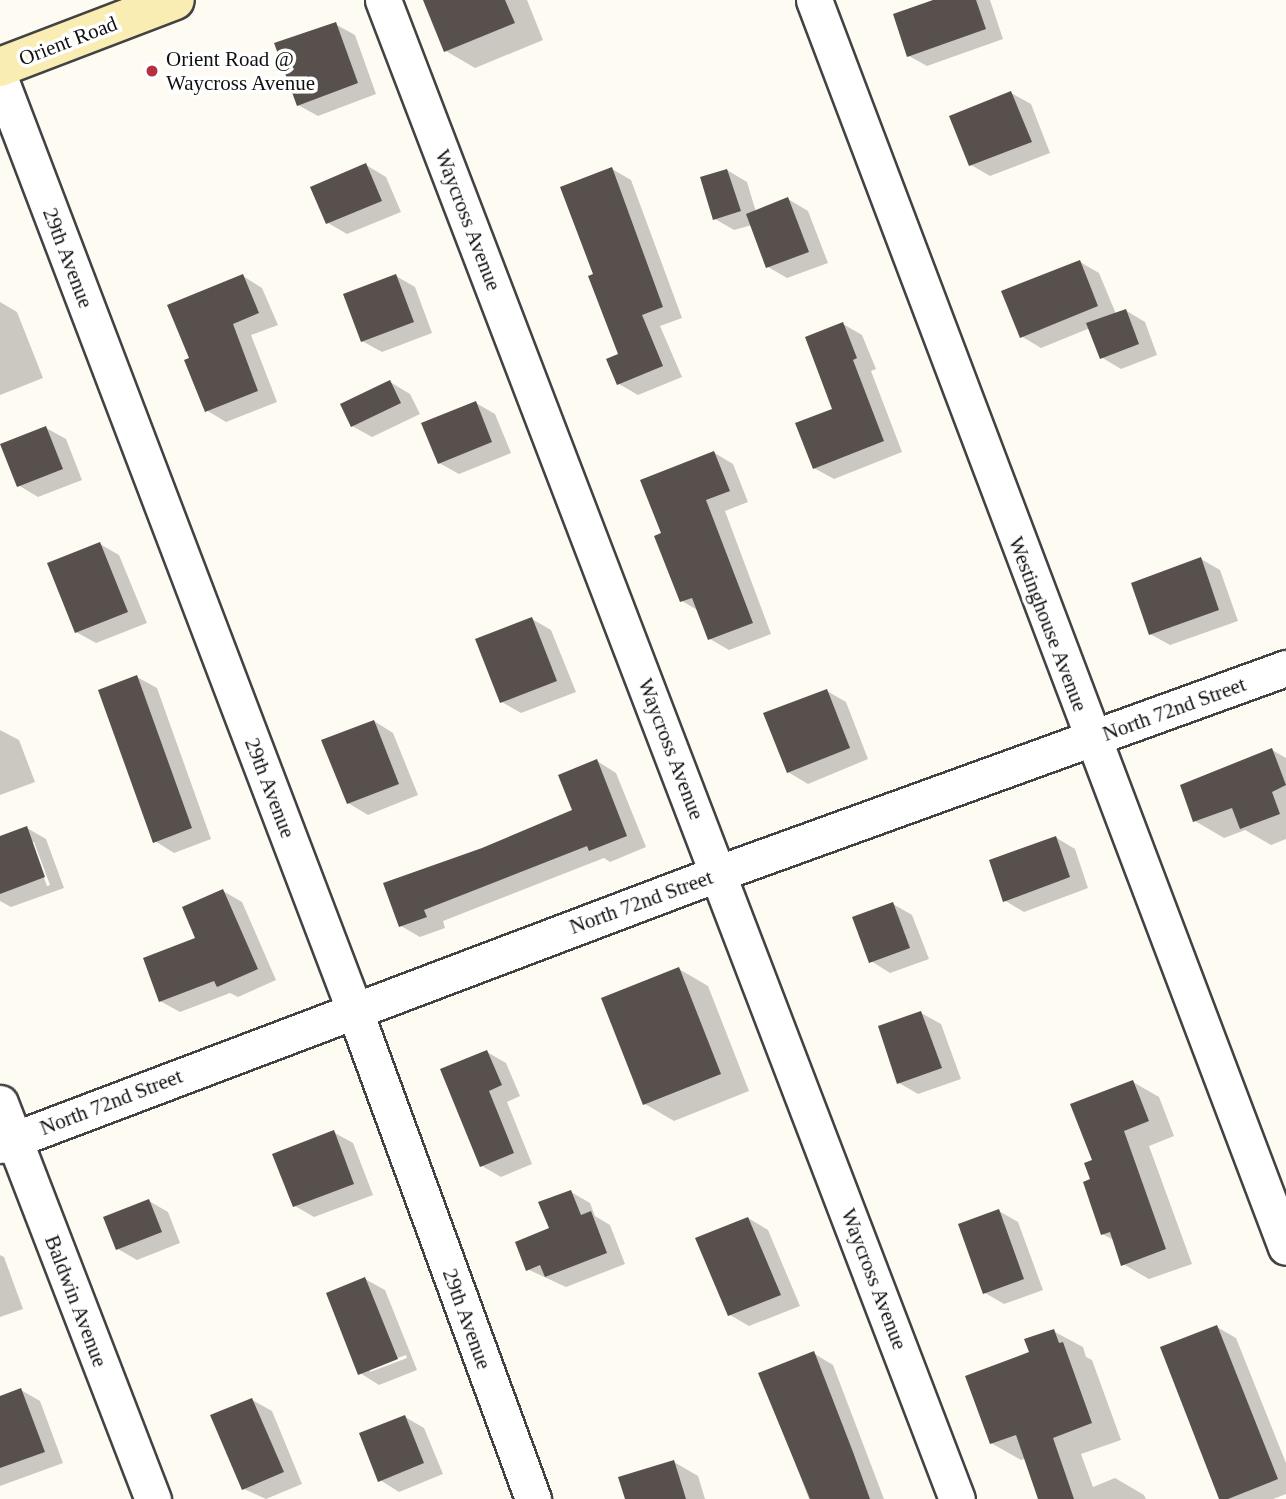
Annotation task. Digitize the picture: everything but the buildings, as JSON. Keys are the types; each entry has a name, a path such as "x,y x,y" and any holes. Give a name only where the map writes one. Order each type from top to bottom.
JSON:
{"street":[{"name":"Orient Road","path":"0,67 175,0"},
{"name":"Waycross Avenue","path":"383,0 957,1499"},
{"name":"Westinghouse Avenue","path":"814,0 1091,739 1286,1247"},
{"name":"29th Avenue","path":"0,79 354,1009 533,1499"},
{"name":"North 72nd Street","path":"7,1142 719,873 1286,668"},
{"name":"Baldwin Avenue","path":"0,1103 7,1142 153,1499"}],"place":[{"name":"Orient Road @ Waycross Avenue","path":"152,71"}]}
